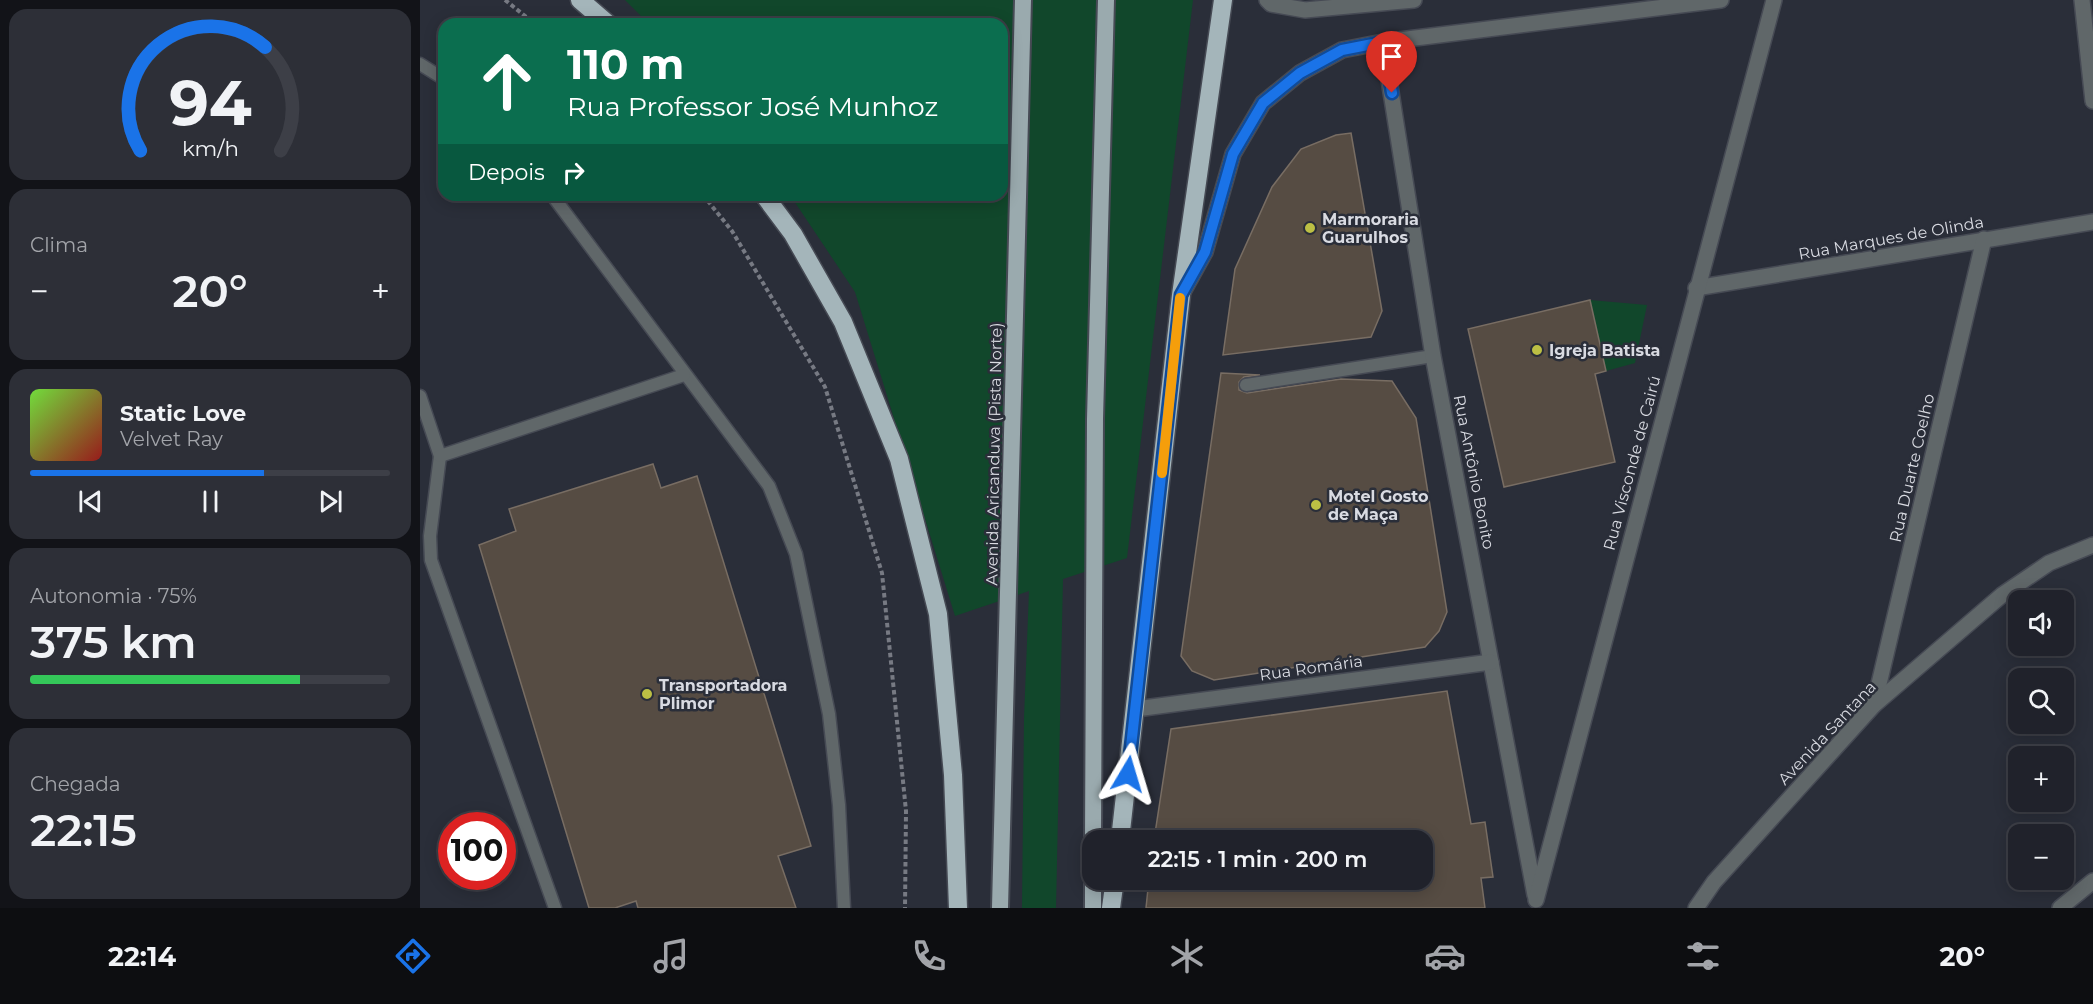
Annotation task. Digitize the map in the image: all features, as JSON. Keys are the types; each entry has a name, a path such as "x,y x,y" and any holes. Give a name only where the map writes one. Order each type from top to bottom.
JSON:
{"highway":[{"path":"579,0 601,18"},
{"name":"Avenida Aricanduva (Pista Norte)","path":"1000,908 1023,0"},
{"path":"1093,830 1095,419 1106,0"},
{"path":"1121,830 1181,295 1223,0"},
{"path":"768,201 793,234 843,322 899,459 938,614 953,775 958,908"},
{"path":"1093,890 1093,908"},
{"path":"1111,908 1113,890"}],"street":[{"path":"1267,0 1271,4 1305,10 1414,0"},
{"path":"1181,295 1205,252 1233,154 1263,103 1300,73 1342,50 1383,42 1721,0"},
{"name":"Rua Visconde de Cairú","path":"1536,904 1696,288 1774,0"},
{"path":"2082,0 2093,101"},
{"name":"Rua Antônio Bonito","path":"1383,42 1433,356 1536,904"},
{"name":"Rua Marques de Olinda","path":"1696,288 2093,222"},
{"name":"Rua Duarte Coelho","path":"1874,705 1984,239"},
{"name":"Avenida Santana","path":"1696,908 1714,882 1874,705 2002,595 2049,563 2093,545"},
{"name":"Rua Romária","path":"1136,709 1491,662"},
{"path":"2060,908 2093,881"}],"lane":[{"path":"420,64 438,75"},
{"path":"556,201 769,486 796,554 829,714 839,805 844,908"},
{"path":"1246,385 1433,356"},
{"path":"440,456 684,375"},
{"path":"420,396 440,456 430,536 431,560 555,908"}],"path":[{"path":"505,0 528,18"},
{"path":"708,201 732,231 825,387 882,573 906,811 905,908"}],"green space":[{"path":"625,0 1193,0 1127,558 1063,579 1056,908 1022,908 1024,718 1029,591 955,616 855,292 794,201 1008,201 1008,18 643,18"},
{"path":"1590,300 1647,305 1635,363 1606,371"}],"building":[{"name":"Marmoraria Guarulhos","path":"1351,133 1382,311 1371,337 1223,355 1235,269 1272,187 1301,149 1336,135"},
{"path":"1590,300 1606,371 1595,374 1615,462 1504,487 1468,329"},
{"name":"Motel Gosto de Maça","path":"1221,373 1260,375 1244,377 1239,382 1239,390 1247,393 1341,379 1392,381 1416,418 1447,612 1439,631 1425,647 1214,680 1192,671 1181,656"},
{"name":"Transportadora Plimor","path":"653,464 661,488 697,476 811,846 778,856 796,908 638,908 636,901 615,908 589,908 479,545 516,531 509,509"},
{"path":"1447,691 1471,824 1485,822 1493,877 1481,878 1485,908 1146,908 1148,890 1433,890 1433,830 1156,830 1171,729"}],"slow traffic":[{"path":"1162,473 1180,298"}],"place":[{"name":"Marmoraria Guarulhos","path":"1310,228"},
{"name":"Igreja Batista","path":"1537,350"},
{"name":"Motel Gosto de Maça","path":"1316,505"},
{"name":"Transportadora Plimor","path":"647,694"}],"route":[{"path":"1128,774 1181,295 1205,252 1233,154 1263,103 1300,73 1342,50 1383,42 1392,93"}]}
